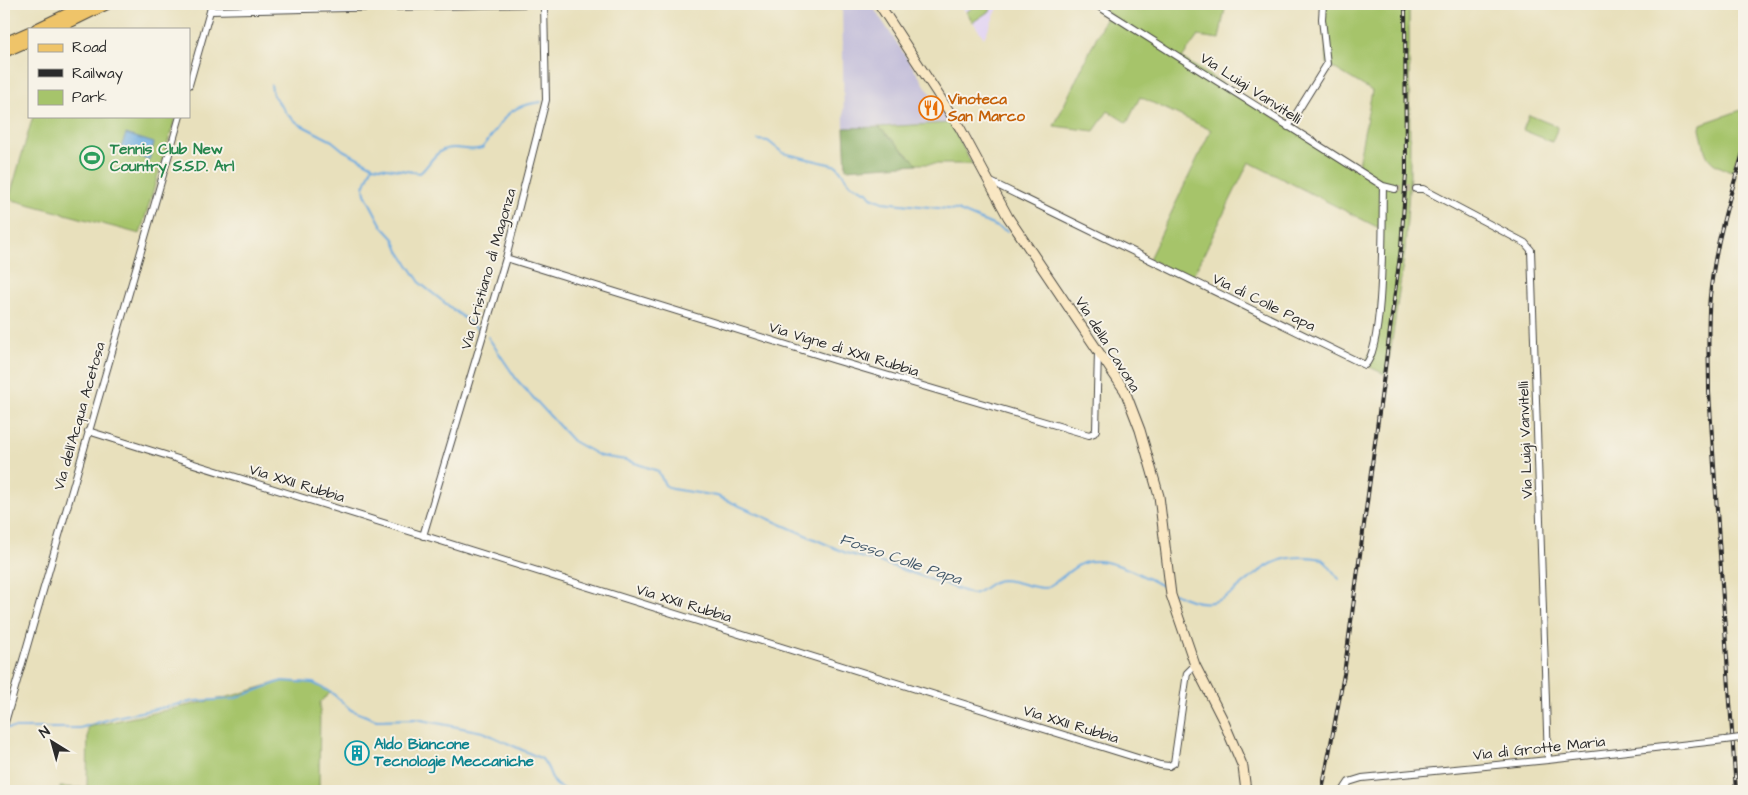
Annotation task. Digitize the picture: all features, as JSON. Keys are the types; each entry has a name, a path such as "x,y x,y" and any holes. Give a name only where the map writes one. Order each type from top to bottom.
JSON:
{"main road":[{"path":"38,28 88,4"},
{"path":"58,28 107,4"},
{"name":"Via della Cavona","path":"879,4 960,128 1008,217 1125,391 1140,430 1159,496 1170,591 1195,665 1235,746 1243,767 1246,791"},
{"path":"4,43 28,32"},
{"path":"4,52 28,41"}],"street":[{"path":"191,71 212,4"},
{"path":"210,11 530,4"},
{"name":"Via Cristiano di Magonza","path":"423,536 506,258 546,100 544,4"},
{"name":"Via Luigi Vanvitelli","path":"1095,4 1383,186 1395,189"},
{"path":"1288,127 1327,64 1322,19 1323,4"},
{"name":"Via dell'Acqua Acetosa","path":"4,725 179,118"},
{"name":"Via di Colle Papa","path":"988,181 1365,365 1370,359 1378,331 1383,186"},
{"name":"Via Luigi Vanvitelli","path":"1416,189 1423,190 1525,243 1531,250 1548,760"},
{"name":"Via Vigne di XXII Rubbia","path":"506,258 835,360 1088,435 1092,435 1096,430 1098,349"},
{"name":"Via XXII Rubbia","path":"88,431 1160,765 1169,766 1174,764 1187,673 1195,665"},
{"name":"Via di Grotte Maria","path":"1343,791 1348,783 1355,780 1742,738"}],"shaded area":[{"path":"842,4 871,4 950,123 844,128"},
{"path":"960,4 1000,4 984,38 973,22"}],"green space":[{"path":"978,4 987,4 991,10 973,22 966,12"},
{"path":"1095,4 1226,4 1219,39 1198,36 1182,58 1357,170 1372,91 1327,64 1323,4 1409,4 1410,174 1405,250 1387,375 1365,365 1378,331 1381,229 1249,162 1191,280 1149,259 1211,130 1140,97 1127,123 1108,111 1094,131 1054,126 1108,13"},
{"path":"1744,109 1744,135 1732,171 1716,165 1707,156 1700,128 1701,124"},
{"path":"1529,115 1558,127 1552,142 1523,130"},
{"name":"Tennis Club New Country S.S.D. Arl","path":"32,118 175,118 140,234 9,199"},
{"path":"950,123 972,164 918,164 879,127"},
{"path":"879,127 918,164 846,169 844,128"},
{"path":"282,681 313,683 331,692 320,702 319,791 60,791 60,787 87,788 88,727 232,696"}],"water":[{"path":"126,134 154,143 149,160 120,150"}],"waterway":[{"path":"271,85 273,95 288,115 299,124 332,141 343,150 373,166 420,173 443,150 448,148 472,150 482,148 505,117 511,112 528,104 541,102"},
{"path":"758,140 768,141 783,153 837,166 850,184 883,202 957,210 1007,231"},
{"name":"Fosso Colle Papa","path":"372,167 364,187 365,194 382,226 394,239 399,251 421,284 479,330"},
{"name":"Fosso Colle Papa","path":"488,337 517,380 573,441 600,456 626,460 658,471 665,485 672,489 717,496 846,553 892,566 972,594 993,582 1001,580 1045,588 1076,567 1090,561 1101,561 1125,568 1168,589"},
{"name":"Fosso Colle Papa","path":"1174,593 1191,600 1206,603 1217,601 1228,596 1273,563 1298,557 1323,559 1339,579"},
{"path":"5,728 80,728 116,717 195,701 233,699 282,681 313,683 331,692 351,710 376,720 416,719 483,732 542,759 555,784 574,791"}],"tunnel":[{"path":"1395,189 1416,189"}],"railway":[{"path":"1322,791 1344,674 1401,248 1406,173 1405,4"},
{"path":"1736,791 1709,392 1708,332 1715,258 1744,150"}],"place":[{"name":"Vinoteca San Marco","path":"931,108"},
{"name":"Tennis Club New Country S.S.D. Arl","path":"92,158"},
{"name":"Aldo Biancone Tecnologie Meccaniche","path":"357,753"}]}
